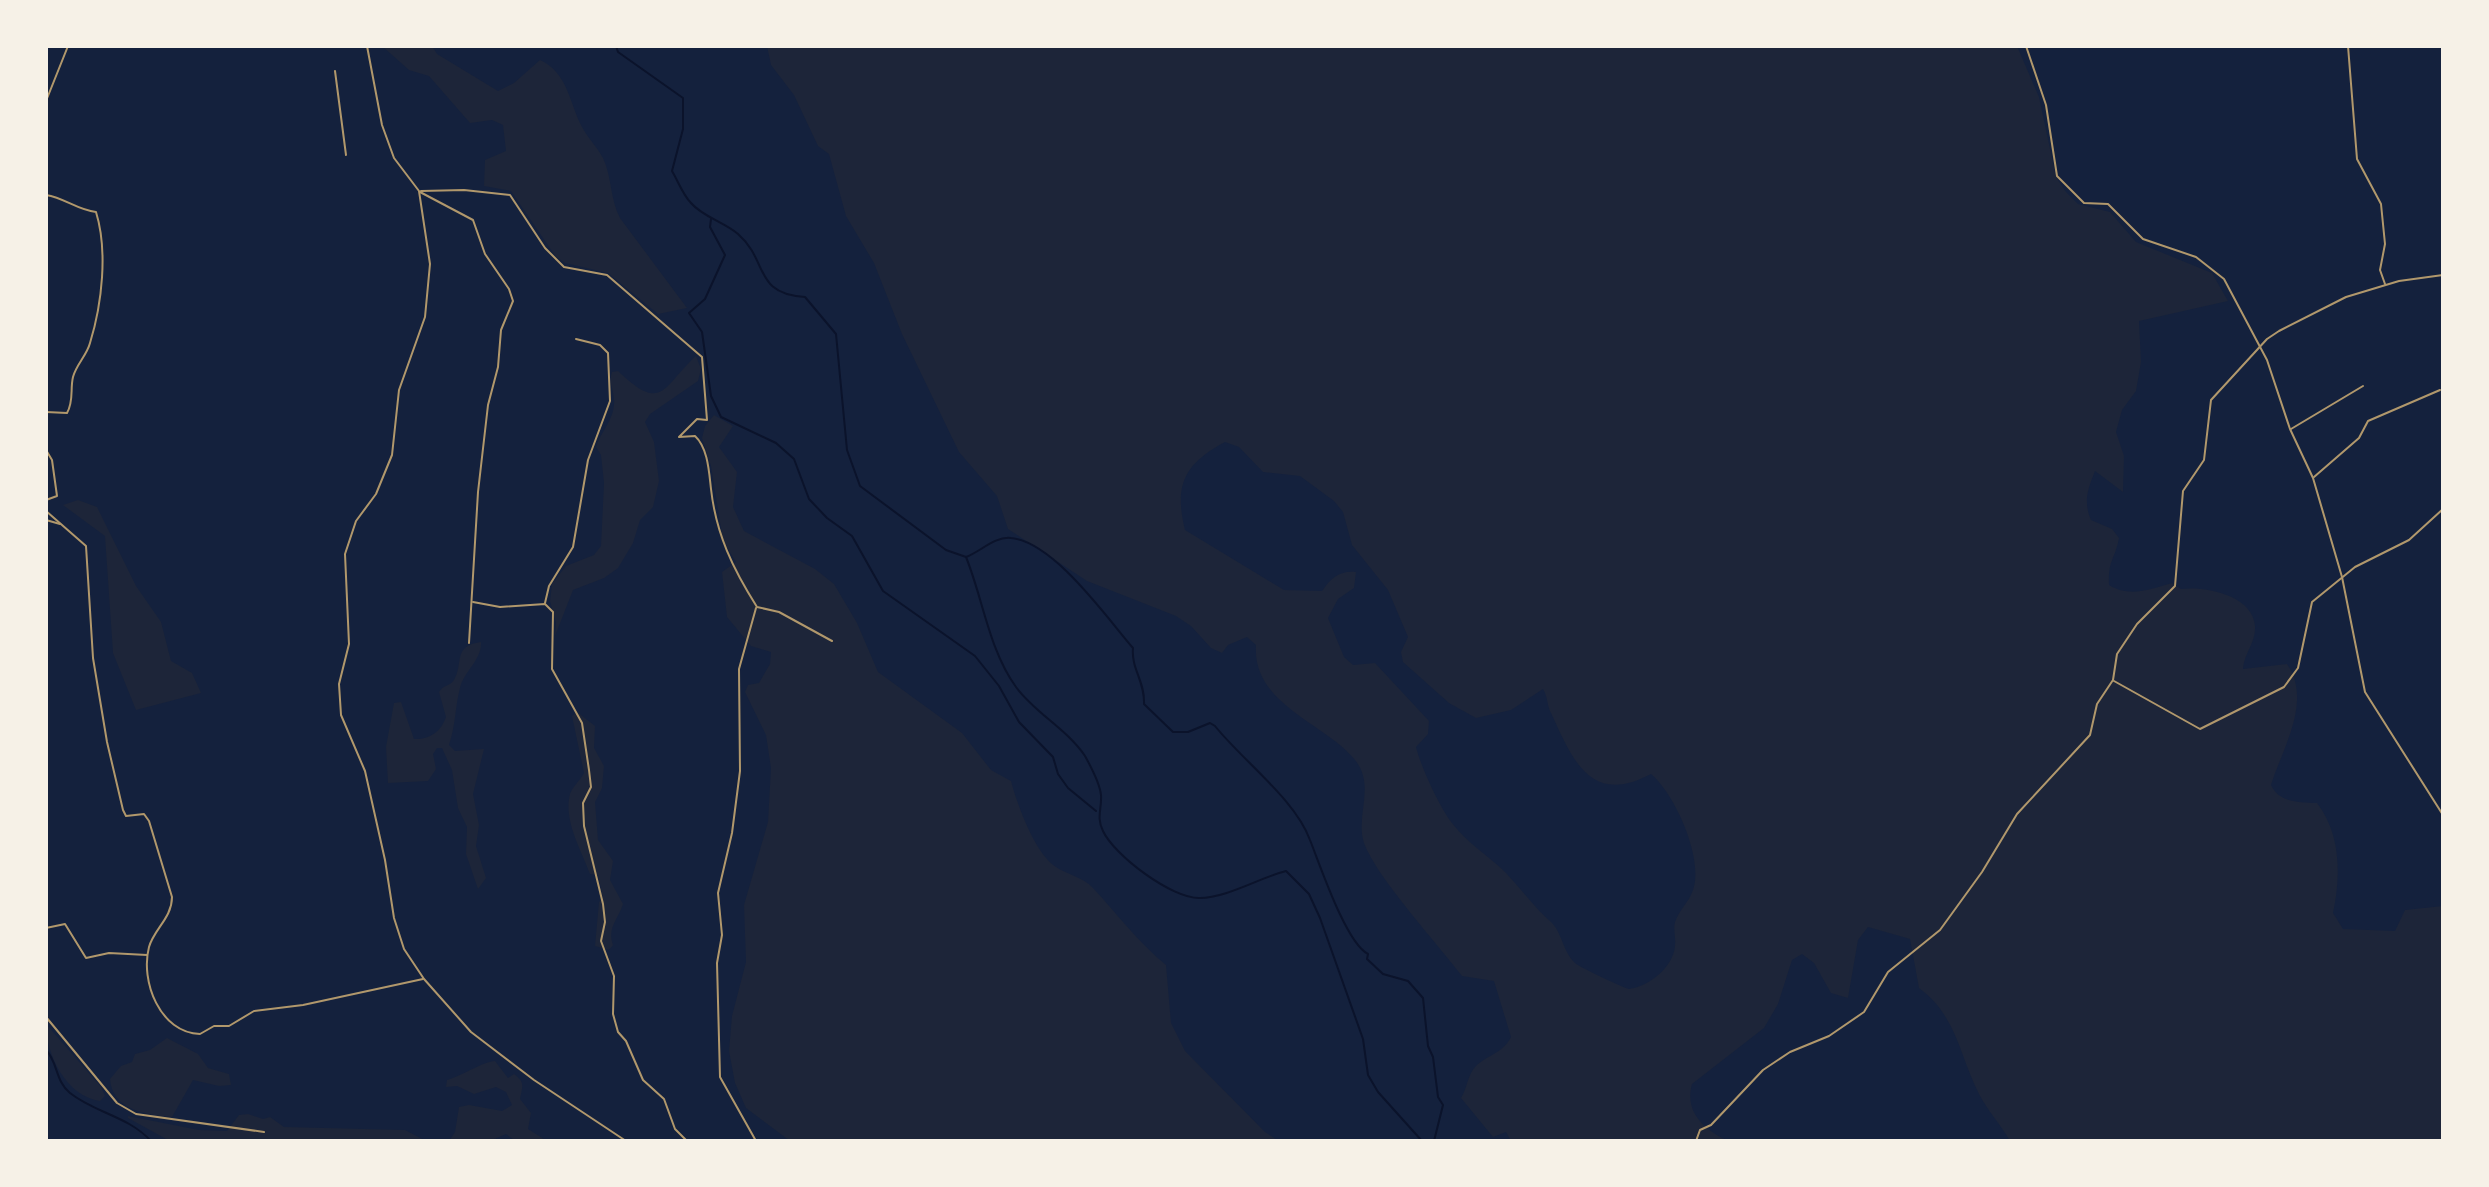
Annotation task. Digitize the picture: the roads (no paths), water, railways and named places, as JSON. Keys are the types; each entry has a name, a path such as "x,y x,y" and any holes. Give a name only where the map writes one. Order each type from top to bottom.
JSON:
{"street":[{"path":"46,101 68,46"},
{"path":"367,46 382,125 394,158 419,191 473,220 485,254 509,289 513,301 501,330 498,367 488,405 478,492 469,643"},
{"path":"2026,46 2046,105 2057,176 2084,203 2108,204 2143,239 2196,257 2216,271 2261,347 2290,429 2313,478 2342,577 2365,692 2443,815"},
{"path":"2348,46 2357,159 2381,204 2385,244 2380,270 2386,285"},
{"path":"335,71 346,155"},
{"path":"419,191 464,190 510,195 554,259 564,267 607,275 702,357 707,420 697,419 679,437 695,436 700,442 709,473 716,528 727,555 757,607 739,669 740,771 732,833 718,893 722,935 717,963 720,1077 756,1141"},
{"path":"419,191 430,264 425,317 399,390 392,455 376,494 356,521 345,554 349,644 339,701 345,727 365,771 394,918 404,949 424,979 471,1032 534,1080 626,1141"},
{"path":"46,195 66,200 80,210 96,212 102,230 102,272 95,327 73,376 70,408 67,413 46,412"},
{"path":"1696,1141 1700,1130 1711,1125 1763,1070 1790,1052 1829,1036 1864,1012 1888,972 1940,930 1982,872 2017,814 2090,735 2097,704 2113,680 2117,654 2137,624 2175,586 2183,491 2204,460 2211,400 2279,331 2346,297 2386,285 2443,275"},
{"path":"545,604 549,586 573,547 588,460 610,401 608,353 600,345 576,339"},
{"path":"2290,429 2363,386"},
{"path":"2313,478 2359,438 2368,421 2440,390"},
{"path":"46,450 52,460 57,496 46,500"},
{"path":"2113,680 2200,729 2209,727 2284,687 2298,668 2308,609 2355,567 2409,540 2443,509"},
{"path":"46,511 86,546 93,658 107,742 123,810 126,816 144,814 149,821 172,897 172,906 150,944 148,955 148,979 157,1006 173,1024 192,1034 214,1026 229,1026 254,1011 303,1005 424,979"},
{"path":"46,520 62,525"},
{"path":"473,602 500,607 545,604 553,612 555,624 550,639 552,669 582,723 591,787 583,803 584,826 603,904 605,922 601,941 614,976 612,1002 615,1023 643,1080 664,1099 675,1129 687,1141"},
{"path":"757,607 779,612 832,641"},
{"path":"46,928 65,924 86,958 109,953 148,955"},
{"path":"46,1017 117,1103 136,1114 264,1132"}],"waterway":[{"path":"616,46 618,52 683,98 683,129 672,171 688,200 701,212 738,234 748,244 769,283 788,295 805,297 836,334 847,450 860,486 946,550 966,557 993,641 1007,673 1032,705 1069,737 1085,756 1100,791 1101,826 1109,841 1145,874 1188,896 1221,895 1286,871 1309,894 1320,918 1363,1039 1368,1075 1378,1092 1422,1141"},
{"path":"711,219 710,227 725,255 705,299 689,313 702,332 711,396 721,417 776,443 794,459 809,499 827,518 852,536 883,591 975,656 999,686 1019,722 1053,757 1058,774 1068,788 1096,811"},
{"path":"966,557 1005,538 1028,543 1045,553 1078,583 1133,648 1144,704 1173,732 1188,732 1210,723 1215,726 1293,810 1310,840 1343,920 1351,935 1368,954 1367,959 1383,974 1408,981 1423,998 1428,1046 1433,1057 1438,1097 1443,1105 1434,1141"},
{"path":"46,1050 70,1093 122,1120 151,1141"}]}
